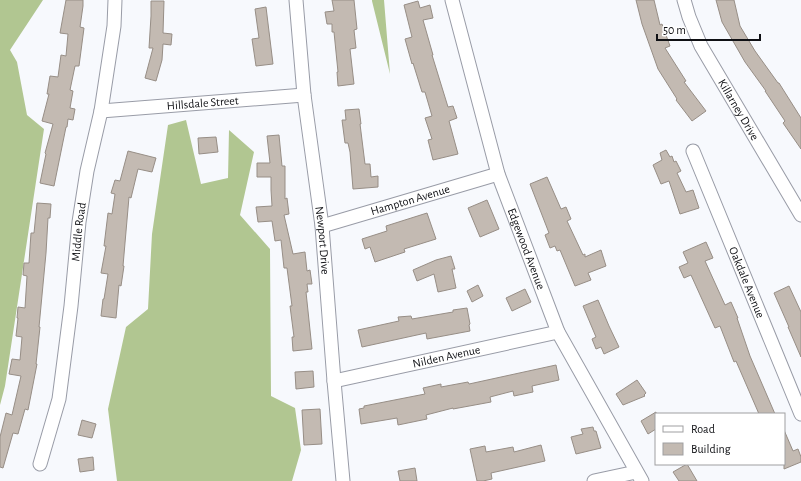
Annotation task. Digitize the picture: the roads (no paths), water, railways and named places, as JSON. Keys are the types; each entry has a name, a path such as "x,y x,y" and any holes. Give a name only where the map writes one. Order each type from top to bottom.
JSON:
{"street":[{"name":"Middle Road","path":"40,464 58,399 71,306 79,222 87,171 101,111 114,26 115,0"},
{"name":"Newport Drive","path":"296,0 304,95 322,226 343,481"},
{"name":"Edgewood Avenue","path":"452,0 498,174 558,332 639,477"},
{"name":"Killarney Drive","path":"684,0 689,17 701,46 801,215"},
{"name":"Hillsdale Street","path":"101,111 304,95"},
{"name":"Oakdale Avenue","path":"693,151 801,414"},
{"name":"Hampton Avenue","path":"322,226 498,174"},
{"name":"Nilden Avenue","path":"334,381 558,332"},
{"path":"594,481 639,477"}]}
